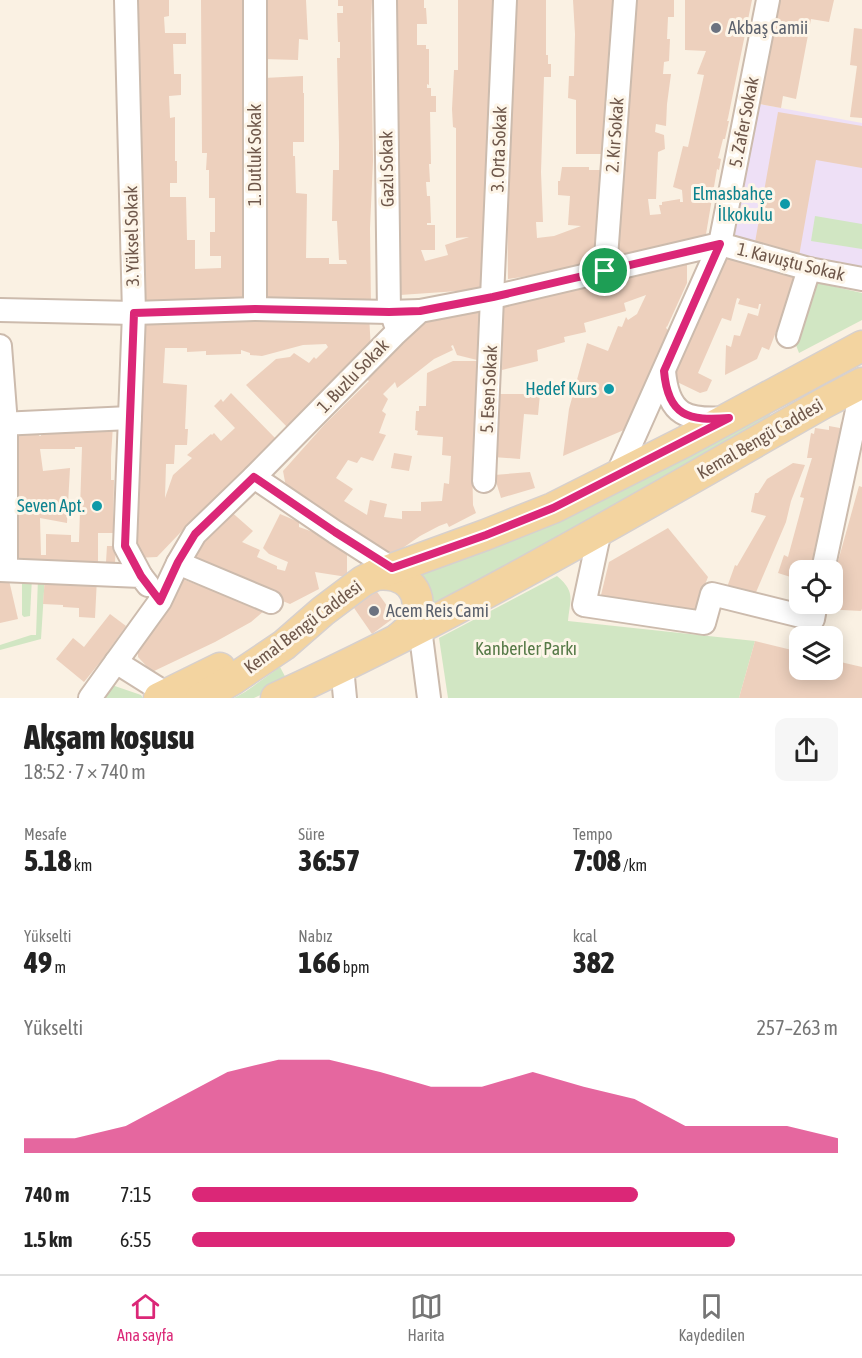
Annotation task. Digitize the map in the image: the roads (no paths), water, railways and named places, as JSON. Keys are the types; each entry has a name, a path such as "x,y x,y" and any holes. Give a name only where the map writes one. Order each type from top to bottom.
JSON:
{"main road":[{"name":"Kemal Bengü Caddesi","path":"201,698 232,680 292,637 363,581 391,575 553,508 729,418 862,346"},
{"name":"Kemal Bengü Caddesi","path":"276,698 329,674 412,626 520,575 824,403 862,385"},
{"path":"391,575 414,591 418,602 412,626"},
{"path":"292,637 281,652 282,668 287,675 293,680 309,682 329,674"},
{"path":"163,696 292,637"}],"street":[{"name":"3. Yüksel Sokak","path":"126,0 134,313 125,546 141,576 160,601"},
{"name":"1. Dutluk Sokak","path":"255,0 255,309"},
{"name":"Gazlı Sokak","path":"385,0 389,312 395,322 394,335"},
{"name":"3. Orta Sokak","path":"493,297 505,0"},
{"name":"2. Kır Sokak","path":"605,271 625,0"},
{"name":"5. Zafer Sokak","path":"617,475 720,244 768,0"},
{"path":"0,310 134,313 255,309 420,311 493,297 720,244"},
{"name":"1. Kavuştu Sokak","path":"720,244 809,269 862,279"},
{"path":"788,336 809,269"},
{"name":"5. Esen Sokak","path":"484,481 493,297"},
{"name":"1. Buzlu Sokak","path":"90,698 160,601 178,562 195,534 420,311"},
{"path":"0,346 3,424 3,570 141,576"},
{"path":"664,371 666,389 672,403 679,410 690,417 706,420 729,418"},
{"path":"825,560 862,385"},
{"path":"3,424 130,418"},
{"path":"254,477 335,532 391,575"},
{"path":"600,530 584,605 704,624 712,594 789,607"},
{"path":"178,562 271,602"},
{"path":"412,626 429,698"},
{"path":"116,662 163,696"},
{"path":"329,674 345,698"}],"place":[{"name":"Akbaş Camii","path":"716,28"},
{"name":"Elmasbahçe İlkokulu","path":"785,204"},
{"name":"Hedef Kurs","path":"609,389"},
{"name":"Seven Apt.","path":"97,506"},
{"name":"Acem Reis Cami","path":"374,611"}],"park label":[{"name":"Kanberler Parkı","path":"526,649"}]}
